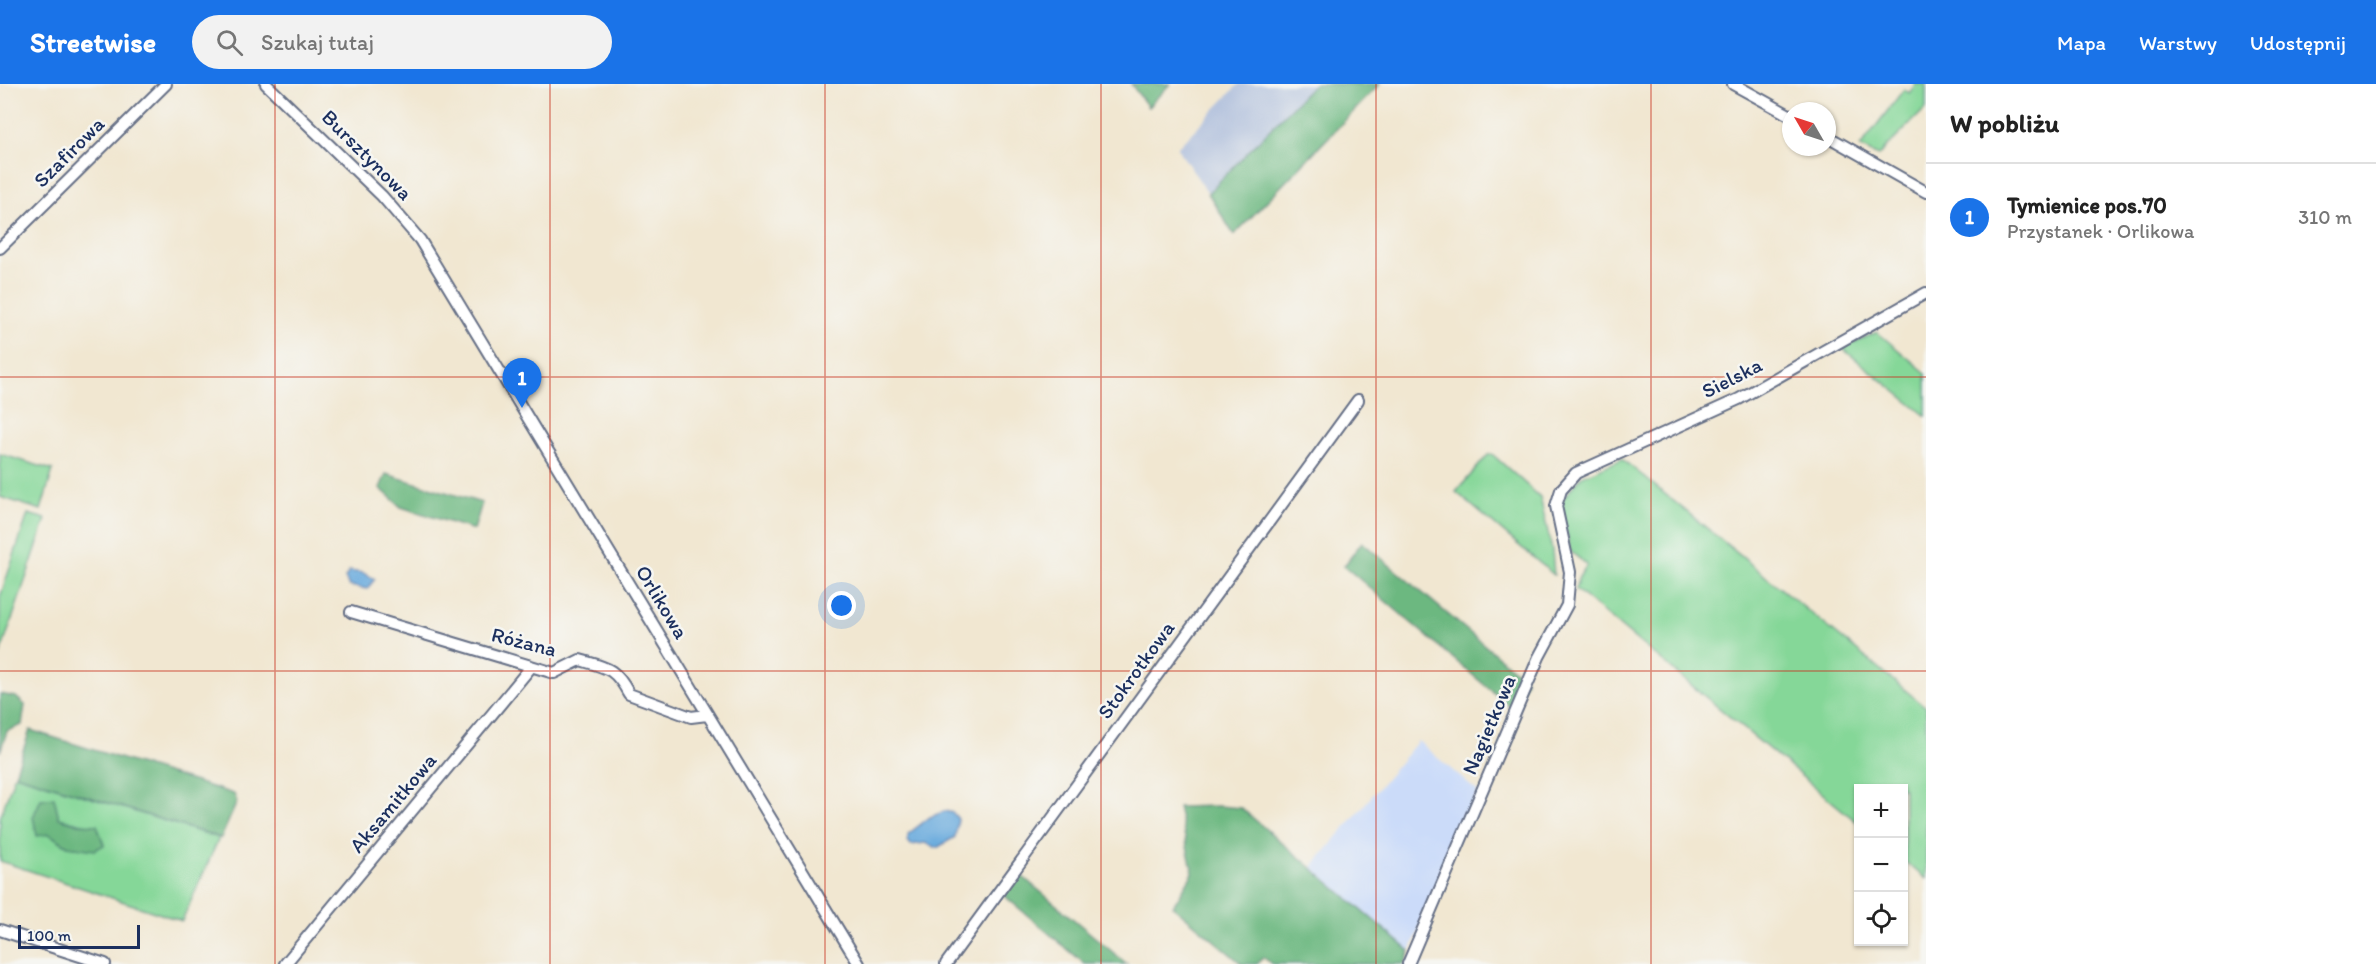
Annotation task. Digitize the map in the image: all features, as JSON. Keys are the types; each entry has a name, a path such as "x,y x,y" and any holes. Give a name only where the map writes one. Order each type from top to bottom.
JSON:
{"street":[{"name":"Szafirowa","path":"0,248 166,84"},
{"name":"Bursztynowa","path":"266,84 405,220 433,260"},
{"path":"1733,84 1782,111"},
{"path":"1836,141 1926,192"},
{"name":"Orlikowa","path":"433,260 859,964"},
{"name":"Sielska","path":"1558,495 1576,472 1739,399 1926,294"},
{"name":"Stokrotkowa","path":"946,964 1358,400"},
{"name":"Nagietkowa","path":"1408,964 1543,649 1567,605 1570,572 1557,512 1558,495"},
{"name":"Różana","path":"351,612 555,673 580,660 608,668 619,675 629,694 691,717 707,715"},
{"name":"Aksamitkowa","path":"285,964 531,667"},
{"path":"0,930 105,964"}],"shaded area":[{"path":"1239,84 1314,84 1208,193 1177,148"},
{"path":"1418,741 1478,792 1410,951 1312,867"}],"green space":[{"path":"1131,84 1170,84 1148,107"},
{"path":"1314,84 1380,84 1234,235 1208,193"},
{"path":"1916,84 1926,84 1926,108 1878,156 1860,147 1904,89 1909,93"},
{"path":"1877,332 1926,373 1926,416 1842,348"},
{"path":"0,454 53,470 41,510 0,497"},
{"path":"1492,454 1540,497 1552,550 1554,575 1456,492 1488,455"},
{"path":"1622,459 1926,707 1926,879 1908,864 1908,784 1854,784 1854,820 1575,589 1587,565 1570,551 1560,502 1582,476"},
{"path":"386,474 482,503 474,530 401,507 380,488"},
{"path":"28,514 46,519 0,655 0,597"},
{"path":"1362,542 1526,680 1514,710 1344,566"},
{"path":"0,694 16,697 25,705 22,725 7,731 0,752"},
{"path":"30,730 234,794 237,802 221,838 15,774"},
{"path":"15,774 219,838 182,921 0,861 0,818","holes":["53,797 59,818 90,826 68,846 49,834"]},
{"path":"54,797 59,818 79,824 97,825 104,845 95,850 68,846 49,834 37,836 33,817 41,799"},
{"path":"1178,807 1241,808 1410,951 1405,964 1272,964 1263,957 1257,964 1242,964 1173,906 1193,873"},
{"path":"1017,872 1127,964 1085,964 1001,893"}],"water":[{"path":"349,571 363,573 375,579 367,589 349,586 345,578"},
{"path":"945,811 953,813 958,819 955,837 937,848 925,843 911,845 908,841 908,834 930,817"}],"place":[{"name":"Tymienice pos.70","path":"522,408"}]}
